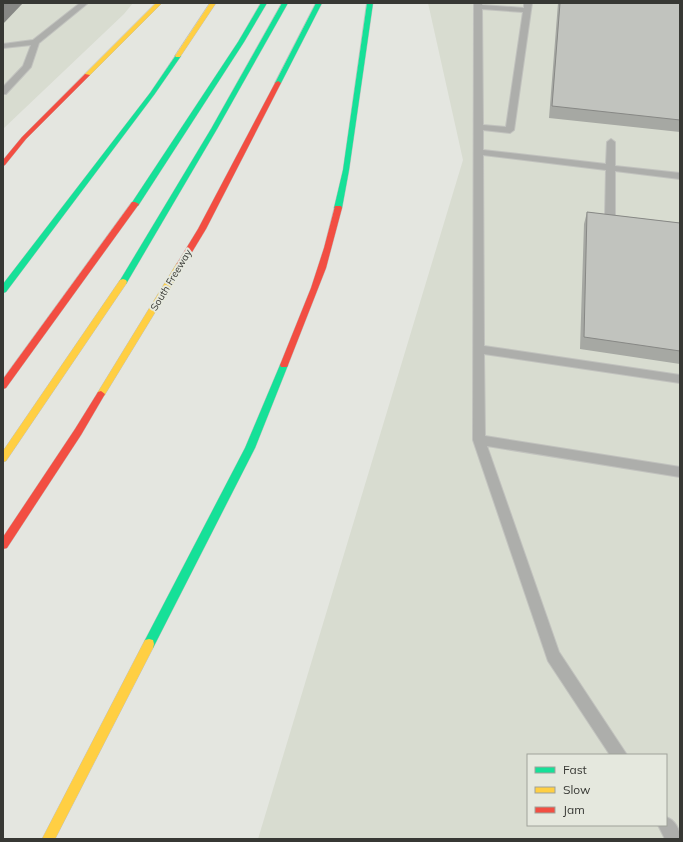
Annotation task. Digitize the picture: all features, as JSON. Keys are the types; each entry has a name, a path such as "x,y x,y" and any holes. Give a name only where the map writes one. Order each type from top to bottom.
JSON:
{"highway":[{"path":"3,164 24,138 158,3"},
{"path":"3,290 152,94 213,3"},
{"path":"3,386 123,222 241,42 264,3"},
{"path":"3,458 116,293 214,129 285,3"},
{"name":"South Freeway","path":"3,545 78,432 202,229 319,3"},
{"path":"48,839 250,448 316,289 334,229 346,170 370,3"}],"lane":[{"path":"3,92 27,67 36,42 84,3"},
{"path":"480,127 510,130 527,7 478,5 480,127 478,349 479,440 553,656 618,754"},
{"path":"3,46 36,42"},
{"path":"610,217 611,142"},
{"path":"479,152 680,176"},
{"path":"478,349 680,379"},
{"path":"479,440 680,472"},
{"path":"667,826 675,839"}],"shaded area":[{"path":"3,3 133,3 124,14 3,129"},
{"path":"428,3 680,3 680,839 258,839 463,160"}],"building":[{"path":"560,3 680,3 680,120 552,106"},
{"path":"587,212 680,223 680,351 584,337"}],"traffic: fast":[{"path":"135,204 241,42 264,3"},
{"path":"123,282 214,129 285,3"},
{"path":"278,83 319,3"},
{"path":"338,208 346,170 370,3"},
{"path":"3,290 152,94 178,56"},
{"path":"149,644 250,448 284,365"}],"traffic: slow":[{"path":"87,75 159,3"},
{"path":"178,56 213,3"},
{"path":"101,394 180,265"},
{"path":"3,458 123,282"},
{"path":"48,839 149,644"}],"traffic: jam":[{"path":"3,164 24,138 87,75"},
{"path":"180,265 202,229 278,83"},
{"path":"3,386 135,204"},
{"path":"284,365 322,268 338,208"},
{"path":"3,545 78,432 101,394"}]}
